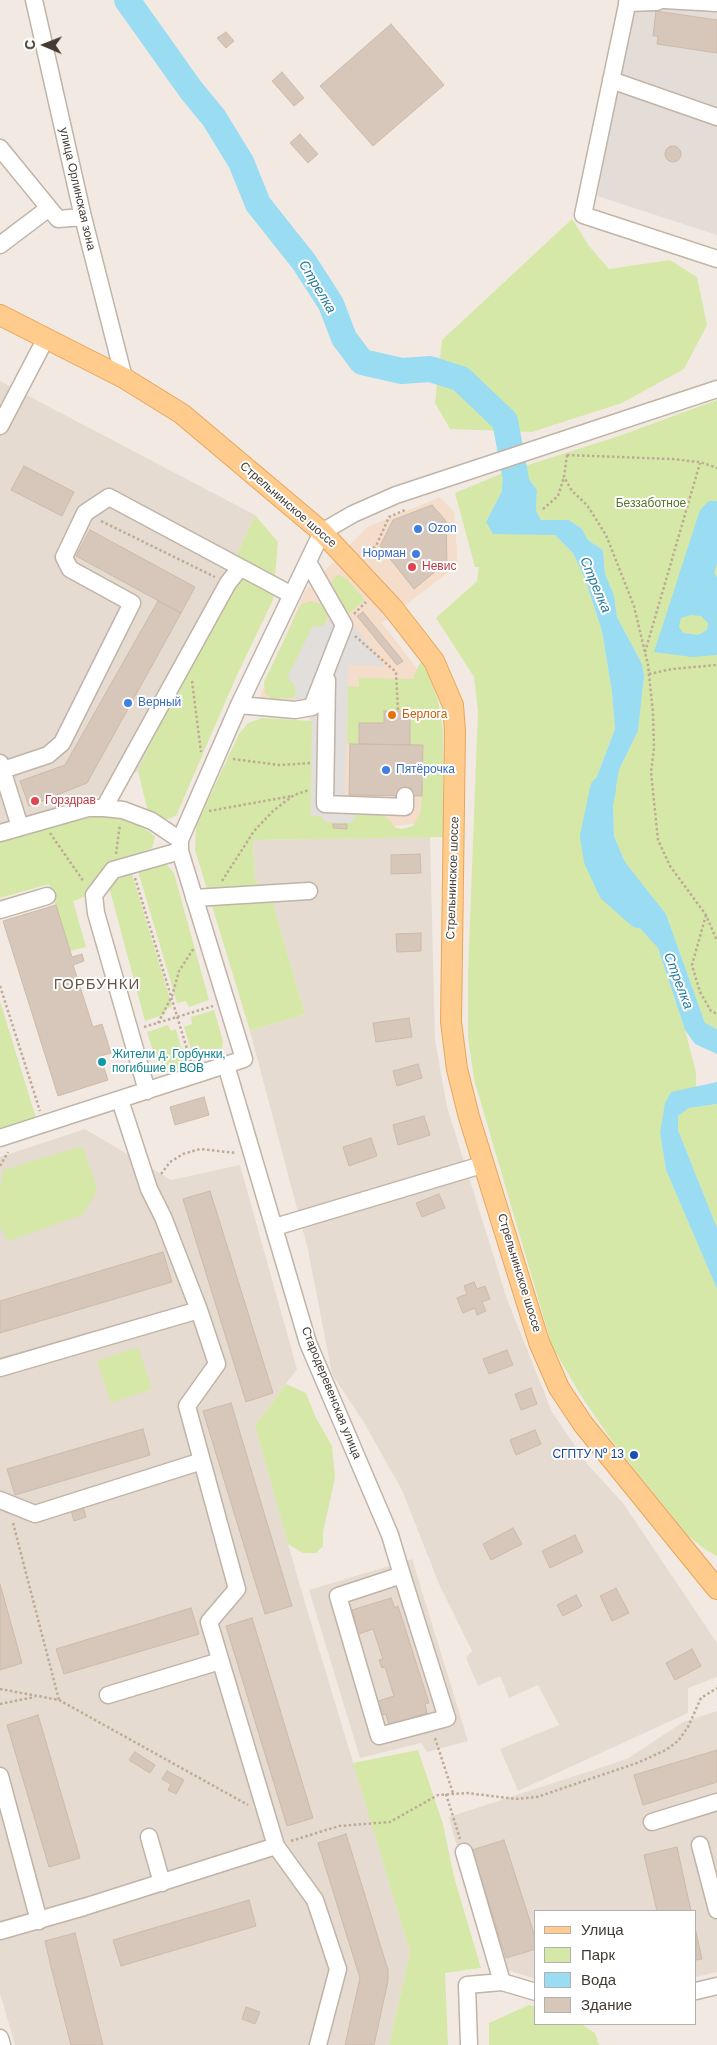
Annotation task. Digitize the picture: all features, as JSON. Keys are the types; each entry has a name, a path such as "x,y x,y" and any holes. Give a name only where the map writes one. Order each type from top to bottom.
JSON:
{"main road":[{"name":"Стрельнинское шоссе","path":"0,315 124,378 182,414 322,532 392,607 434,661 453,705 456,767 451,1022 457,1069 484,1164 539,1342 559,1388 583,1424 715,1582"}],"street":[{"name":"улица Орлинская зона","path":"34,0 83,218 124,378"},
{"path":"717,4 662,0 656,2 628,2 583,214 717,259"},
{"path":"611,80 717,117"},
{"path":"0,148 58,219 83,218"},
{"path":"0,244 49,208"},
{"path":"0,426 4,409 46,338"},
{"path":"147,1091 96,913 94,895 113,870 180,846 239,705 322,532 353,514 396,495 717,389"},
{"path":"20,827 1,766 48,755 62,743 132,603 70,569 64,557 85,513 109,497 292,595"},
{"path":"308,562 344,625 327,668 320,707 325,804 405,807 405,796"},
{"path":"104,808 228,583 240,568"},
{"path":"239,705 295,710 320,707"},
{"path":"0,834 88,808 104,808 123,810 152,821 180,846 244,1060 0,1138"},
{"path":"194,898 309,891"},
{"path":"0,910 47,896"},
{"name":"Стародеревенская улица","path":"226,1065 308,1342 390,1535 447,1718 430,1722"},
{"path":"120,1100 149,1189 163,1216 199,1310 217,1364 187,1406 237,1589 209,1622 276,1846 315,1900 338,1969 318,2045"},
{"path":"275,1227 484,1164"},
{"path":"0,1368 199,1310"},
{"path":"4,1502 35,1514 202,1460"},
{"path":"402,1575 338,1596 379,1736 430,1722"},
{"path":"108,1696 220,1660"},
{"path":"0,1776 39,1921"},
{"path":"652,1822 717,1802"},
{"path":"149,1836 162,1883"},
{"path":"700,1845 717,1910"},
{"path":"0,1931 39,1921 276,1846"},
{"path":"464,1852 502,1982"},
{"path":"469,2045 466,1984 502,1982 534,1991"},
{"path":"697,1991 717,1986"},
{"path":"0,2038 2,2045"}],"path":[{"path":"562,451 567,455 700,462 717,468"},
{"path":"543,509 558,496 564,477 567,455"},
{"path":"645,653 700,462"},
{"path":"564,477 572,492 588,505 606,535 634,606 649,674 654,748 650,772 658,840 670,866 706,915 717,941"},
{"path":"353,564 376,546 389,517 406,510"},
{"path":"85,513 228,583"},
{"path":"369,599 344,625 396,672 398,711"},
{"path":"188,655 201,752"},
{"path":"649,674 672,669 717,665"},
{"path":"225,759 279,765 313,763"},
{"path":"206,812 227,806 294,795 309,790"},
{"path":"213,897 254,831 273,811 294,795"},
{"path":"113,870 123,810"},
{"path":"42,821 94,895"},
{"path":"130,864 195,1076"},
{"path":"706,915 692,965 700,992 711,1011 717,1014"},
{"path":"158,1023 172,996 179,971 195,944"},
{"path":"0,986 43,1120"},
{"path":"130,1031 227,1002"},
{"path":"149,1189 170,1162 183,1154 200,1149 236,1153 255,1158"},
{"path":"4,1502 59,1700"},
{"path":"276,1846 339,1826 390,1822 438,1795 453,1793 516,1799 537,1796 637,1763 666,1750 678,1741 688,1727 701,1698 717,1688"},
{"path":"0,1689 59,1700 267,1816"},
{"path":"0,1704 38,1696"},
{"path":"430,1722 453,1793"},
{"path":"446,1794 464,1852"}],"shaded area":[{"path":"631,0 717,0 717,235 597,196"},
{"path":"0,381 255,515 138,771 103,794 77,805 0,827"},
{"path":"440,497 454,512 458,565 382,623 429,684 431,822 305,835 309,716 253,712 305,591 367,527"},
{"path":"340,608 385,666 348,665 345,795 357,795 357,812 352,823 325,822 321,816 311,816 312,721 294,698 296,691 294,684 287,678 312,627 325,625"},
{"path":"430,837 435,1040 447,1107 507,1299 552,1412 588,1465 623,1503 717,1643 717,1677 688,1688 688,1713 518,1791 500,1749 559,1725 538,1685 509,1698 500,1676 478,1686 466,1658 472,1651 439,1584 402,1490 363,1421 332,1374 308,1250 250,1031 305,1014 272,900 255,879 253,840"},
{"path":"85,1129 171,1180 240,1165 297,1369 255,1426 300,1586 410,1952 389,2045 15,2045 0,1993 0,1157"},
{"path":"412,1559 468,1741 427,1752 421,1743 360,1758 309,1590"},
{"path":"717,1711 717,1972 697,1977 697,1910 534,1910 534,1978 488,1964 449,1817 627,1759 683,1722"}],"green space":[{"path":"572,219 589,246 609,269 670,260 697,277 707,325 684,369 622,403 532,432 450,429 435,403 442,340"},
{"name":"Беззаботное","path":"717,400 717,1029 705,1023 666,914 625,862 614,836 613,805 619,770 638,731 644,676 642,664 617,617 614,595 605,574 603,550 588,540 581,528 569,520 541,520 536,511 537,490 528,478 525,466 619,436"},
{"path":"503,473 502,491 486,522 555,535 573,553 585,579 602,631 612,692 615,729 596,779 595,838 603,877 628,915 658,948 685,1030 696,1072 696,1087 671,1093 660,1133 666,1170 717,1289 717,1556 687,1535 612,1441 580,1394 552,1346 474,1079 468,1038 468,973 478,711 474,677 436,618 477,581 479,567 475,567 455,493"},
{"path":"255,515 278,542 273,600 237,675 176,816 162,821 149,816 138,771"},
{"path":"338,575 346,578 365,600 348,614 333,596 330,586 333,578"},
{"path":"311,601 322,604 328,618 294,684 296,691 294,698 272,699 265,693 264,682 301,604"},
{"path":"423,660 438,700 443,730 443,837 253,840 255,879 272,900 305,1014 250,1031 195,850 196,827 201,815 239,734 248,723 262,718 312,721 311,816 357,812 376,813 386,817 396,828 402,829 413,826 421,812 423,746 410,745 410,711 385,711 384,723 359,723 359,744 347,744 348,686 359,687 359,678 413,679 418,666"},
{"path":"101,816 129,820 155,837 152,848 110,864 86,896 73,901 86,947 70,951 49,884 0,898 0,842 79,819"},
{"path":"160,863 167,865 174,873 209,1000 189,1007 186,1001 177,1003 138,871"},
{"path":"132,874 172,1006 166,1009 165,1014 145,1021 109,887 112,881"},
{"path":"0,1001 36,1118 0,1130"},
{"path":"214,1010 223,1041 222,1049 218,1056 195,1063 184,1027 192,1024 191,1017"},
{"path":"168,1025 171,1031 176,1029 186,1066 168,1072 158,1067 147,1032"},
{"path":"717,1104 717,1228 678,1130 678,1116 689,1108"},
{"path":"82,1146 97,1187 95,1195 82,1215 8,1241 0,1227 0,1192 3,1170"},
{"path":"138,1347 152,1389 111,1403 97,1361"},
{"path":"286,1384 306,1393 316,1418 332,1446 335,1478 323,1532 323,1546 316,1553 303,1553 288,1544 255,1426"},
{"path":"418,1750 443,1824 454,1877 481,1968 445,1973 448,2045 389,2045 410,1952 353,1763"},
{"path":"529,2005 534,2006 534,2025 583,2025 595,2033 599,2045 489,2045 489,2023"}],"water":[{"path":"525,466 528,478 537,490 536,511 541,520 569,520 581,528 588,540 603,550 605,574 614,595 617,617 642,664 644,676 638,731 619,770 613,805 614,836 625,862 666,914 705,1023 717,1029 717,1054 695,1044 685,1030 658,948 628,915 603,877 595,838 596,779 615,729 612,692 602,631 585,579 573,553 555,535 493,534 486,522 502,491 503,473"},
{"path":"709,501 717,501 717,563 714,573 717,577 717,655 692,657 654,652 700,510","holes":["691,615 701,616 708,623 707,630 698,635 683,633 679,627 681,618"]},
{"path":"717,1082 717,1104 689,1108 678,1116 678,1130 717,1228 717,1289 666,1170 660,1133 665,1103 671,1092"}],"building":[{"path":"656,11 717,20 717,53 657,44 658,36 653,36"},
{"path":"391,24 444,85 373,146 320,86"},
{"path":"226,32 234,41 226,48 217,38"},
{"path":"282,72 304,98 294,106 272,81"},
{"path":"300,134 318,154 308,163 290,143"},
{"path":"673,146 679,148 681,154 679,160 673,162 667,160 665,154 667,148"},
{"path":"24,466 74,492 62,516 11,490"},
{"name":"Норман","path":"432,505 446,521 447,562 414,589 380,546 393,520"},
{"path":"90,530 195,587 181,613 76,556"},
{"path":"158,601 181,613 87,783 29,806 20,781 65,765"},
{"path":"363,612 403,661 397,665 357,616"},
{"path":"384,711 410,711 410,745 359,744 359,723 384,723"},
{"name":"Пятёрочка","path":"350,744 423,745 422,796 349,795"},
{"path":"333,824 347,824 347,829 333,828"},
{"path":"420,854 421,873 391,874 391,855"},
{"path":"56,905 72,957 82,954 84,961 73,965 93,1027 102,1024 111,1053 100,1056 108,1080 58,1096 3,921"},
{"path":"421,933 421,951 397,952 396,934"},
{"path":"409,1018 412,1037 376,1042 373,1023"},
{"path":"418,1064 422,1078 397,1086 393,1071"},
{"path":"204,1097 209,1115 175,1125 170,1107"},
{"path":"424,1116 430,1135 398,1145 393,1125"},
{"path":"371,1138 377,1156 349,1166 343,1147"},
{"path":"210,1191 273,1393 246,1402 183,1199"},
{"path":"439,1194 445,1208 422,1217 416,1203"},
{"path":"163,1252 172,1282 0,1333 0,1301"},
{"path":"474,1282 477,1289 485,1286 490,1299 482,1302 486,1311 477,1315 475,1308 463,1313 457,1298 467,1294 464,1286"},
{"path":"507,1350 513,1365 489,1374 483,1359"},
{"path":"531,1388 537,1404 521,1410 515,1394"},
{"path":"231,1403 292,1606 265,1614 203,1411"},
{"path":"143,1429 150,1455 15,1495 7,1469"},
{"path":"535,1430 541,1444 516,1455 510,1440"},
{"path":"83,1507 86,1517 74,1521 71,1510"},
{"path":"513,1528 522,1544 491,1560 483,1544"},
{"path":"575,1535 583,1552 550,1568 542,1551"},
{"path":"0,1584 22,1663 0,1670"},
{"path":"616,1588 629,1613 612,1621 600,1596"},
{"path":"576,1595 582,1606 563,1616 557,1605"},
{"path":"391,1598 395,1608 398,1606 429,1703 425,1704 427,1713 389,1725 386,1714 382,1715 378,1701 394,1696 385,1667 382,1668 379,1660 383,1659 373,1629 356,1635 351,1619 355,1618 352,1610"},
{"path":"191,1608 199,1634 64,1674 56,1649"},
{"path":"252,1618 313,1818 287,1826 226,1626"},
{"path":"692,1649 701,1666 675,1680 666,1663"},
{"path":"38,1715 80,1858 49,1867 7,1725"},
{"path":"717,1750 717,1782 643,1805 634,1775"},
{"path":"135,1752 155,1765 150,1773 129,1760"},
{"path":"167,1771 184,1780 176,1794 168,1790 171,1784 162,1779"},
{"path":"346,1834 388,1970 388,1981 374,2045 345,2045 360,1978 318,1843"},
{"path":"504,1840 534,1934 534,1950 506,1958 472,1850"},
{"path":"677,1847 691,1910 657,1910 644,1855"},
{"path":"249,1900 256,1926 121,1966 113,1940"},
{"path":"75,1933 103,2045 71,2045 51,1967 45,1941"},
{"path":"697,1936 702,1959 697,1960"},
{"path":"246,2007 260,2012 255,2024 242,2019"}],"waterway":[{"name":"Стрелка","path":"127,0 191,90 214,118 241,162 258,204 304,262 331,304 344,338 362,362 402,371 430,369 461,379 505,421 516,479 514,504"},
{"name":"Стрелка","path":"603,789 593,837 597,860 611,890 639,915"}],"place":[{"name":"Ozon","path":"418,529"},
{"name":"Норман","path":"416,554"},
{"name":"Невис","path":"412,567"},
{"name":"Верный","path":"128,703"},
{"name":"Берлога","path":"392,715"},
{"name":"Пятёрочка","path":"386,770"},
{"name":"Горздрав","path":"35,801"},
{"name":"Жители д. Горбунки, погибшие в ВОВ","path":"102,1062"},
{"name":"СГПТУ N⁰ 13","path":"634,1455"}],"district":[{"name":"ГОРБУНКИ","path":"97,985"}]}
